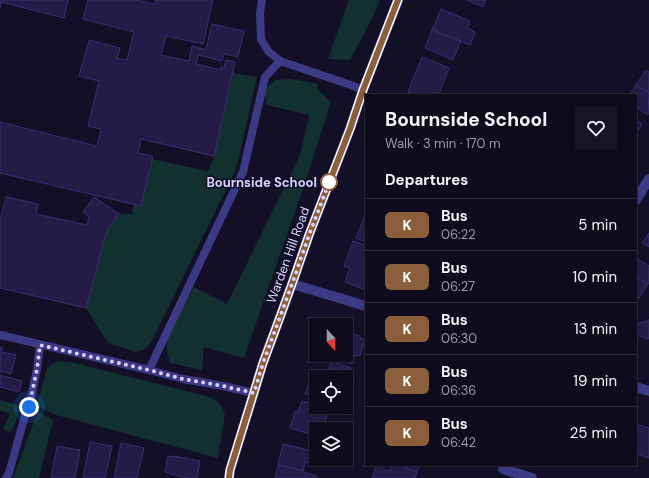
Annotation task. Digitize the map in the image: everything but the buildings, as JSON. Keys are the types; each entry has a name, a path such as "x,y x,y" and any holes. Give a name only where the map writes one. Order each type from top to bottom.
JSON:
{"street":[{"name":"Warden Hill Road","path":"229,478 230,470 263,363 309,235 398,0"},
{"path":"637,198 649,179"},
{"path":"292,284 365,306"},
{"path":"637,387 649,391"},
{"path":"503,469 532,478"}],"lane":[{"path":"262,0 260,13 261,39 268,51 280,61 363,90"},
{"path":"149,370 243,172 265,77 280,61"},
{"path":"0,336 183,379 254,393"},
{"path":"6,478 9,473 24,419 29,407 37,369 40,345"}],"green space":[{"path":"349,0 380,0 350,60 328,59"},
{"path":"233,73 257,77 236,169 151,343 145,349 136,352 108,343 86,308 107,230 119,214 132,214 133,204 141,206 152,159 208,171 214,156"},
{"path":"290,79 318,85 317,89 331,102 303,189 244,358 204,347 202,370 170,363 167,353 169,336 194,287 227,304 300,155 309,115 267,105 265,95 267,87 276,80"},
{"path":"59,361 75,363 210,397 215,400 225,413 218,458 56,415 37,406 47,368"},
{"path":"0,400 18,405 17,419 10,432 3,429 10,414 0,410"},
{"path":"38,411 53,420 39,478 13,478"}],"bus line":[{"name":"K","path":"229,478 230,470 263,363 309,235 398,0"}],"place":[{"name":"Bournside School","path":"329,182"}],"route":[{"path":"29,407 37,369 40,345 183,379 254,393 263,363 331,178 329,182"}]}
